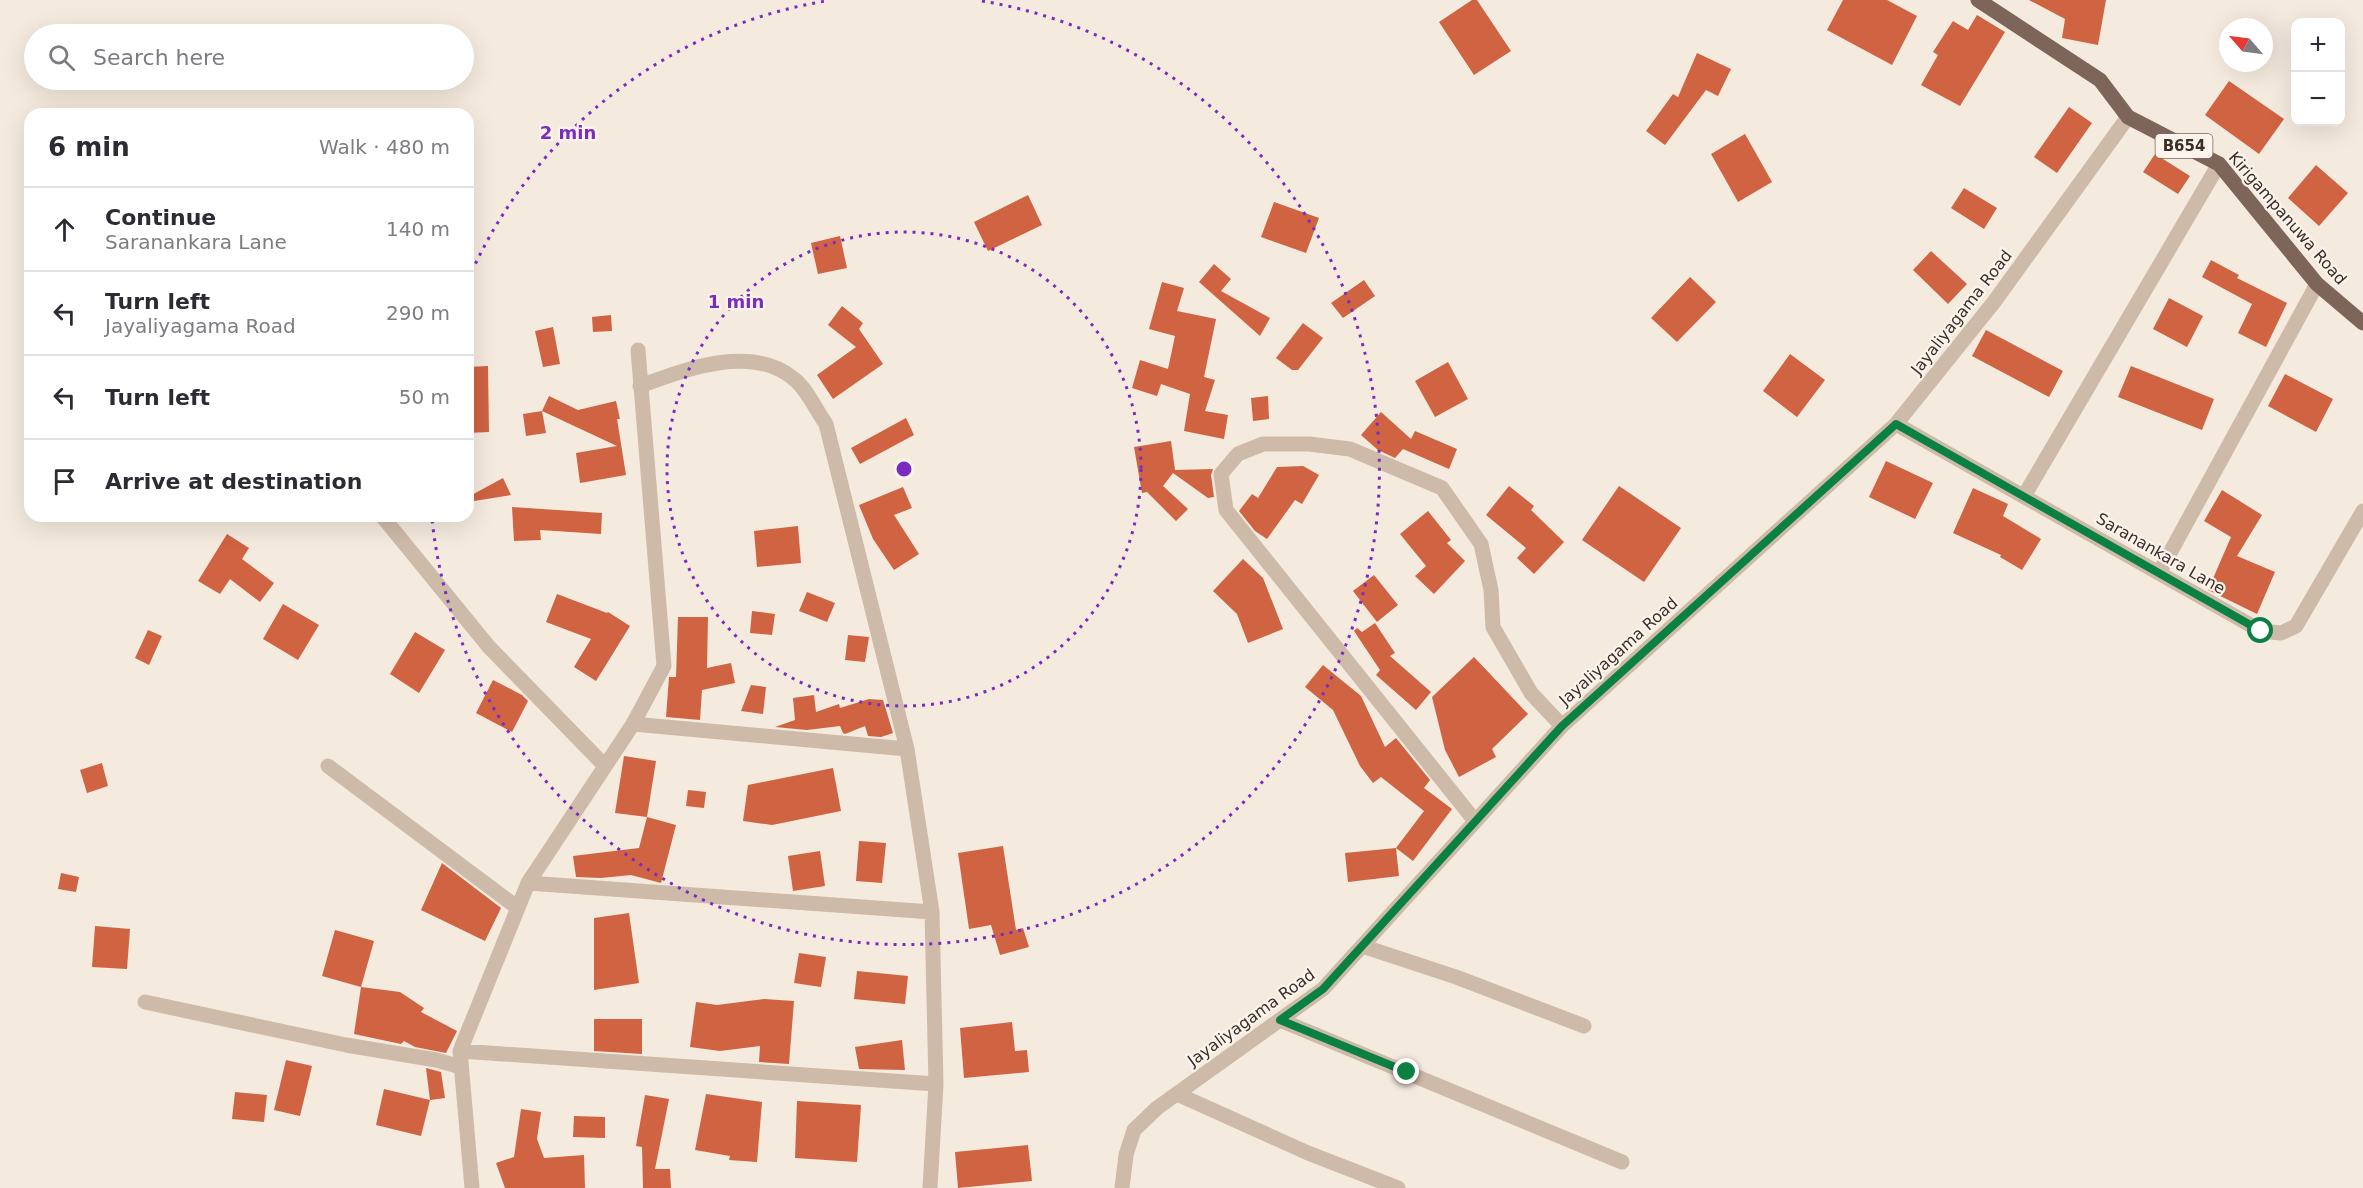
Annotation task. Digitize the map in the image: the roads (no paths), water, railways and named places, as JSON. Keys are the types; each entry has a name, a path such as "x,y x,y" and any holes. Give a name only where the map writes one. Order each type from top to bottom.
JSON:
{"main road":[{"name":"Kirigampanuwa Road","path":"1978,0 2100,80 2128,117 2219,164 2317,284 2363,323"}],"street":[{"name":"Jayaliyagama Road","path":"1122,1188 1126,1155 1134,1130 1157,1108 1323,989 1562,726 1896,424 1994,302 2128,117"},
{"path":"2025,496 2219,164"},
{"path":"2159,573 2317,284"},
{"path":"472,1188 460,1051 528,883 633,724 664,666 638,350"},
{"path":"640,386 690,367 745,360 779,369 795,379 826,424 907,749 932,912 936,1084 930,1188"},
{"name":"Saranankara Lane","path":"1896,424 2261,631 2281,633 2296,626 2363,512"},
{"path":"1475,821 1226,510 1221,474 1238,454 1263,444 1309,444 1350,449 1442,488 1481,544 1491,590 1494,627 1532,693 1562,726"},
{"path":"387,522 489,647 605,766"},
{"path":"633,724 907,749"},
{"path":"328,766 518,908"},
{"path":"528,883 932,912"},
{"path":"1362,946 1456,977 1584,1026"},
{"path":"145,1002 345,1046 436,1060 461,1067"},
{"path":"1280,1020 1622,1162"},
{"path":"460,1051 936,1084"},
{"path":"1177,1094 1308,1153 1398,1188"}]}
